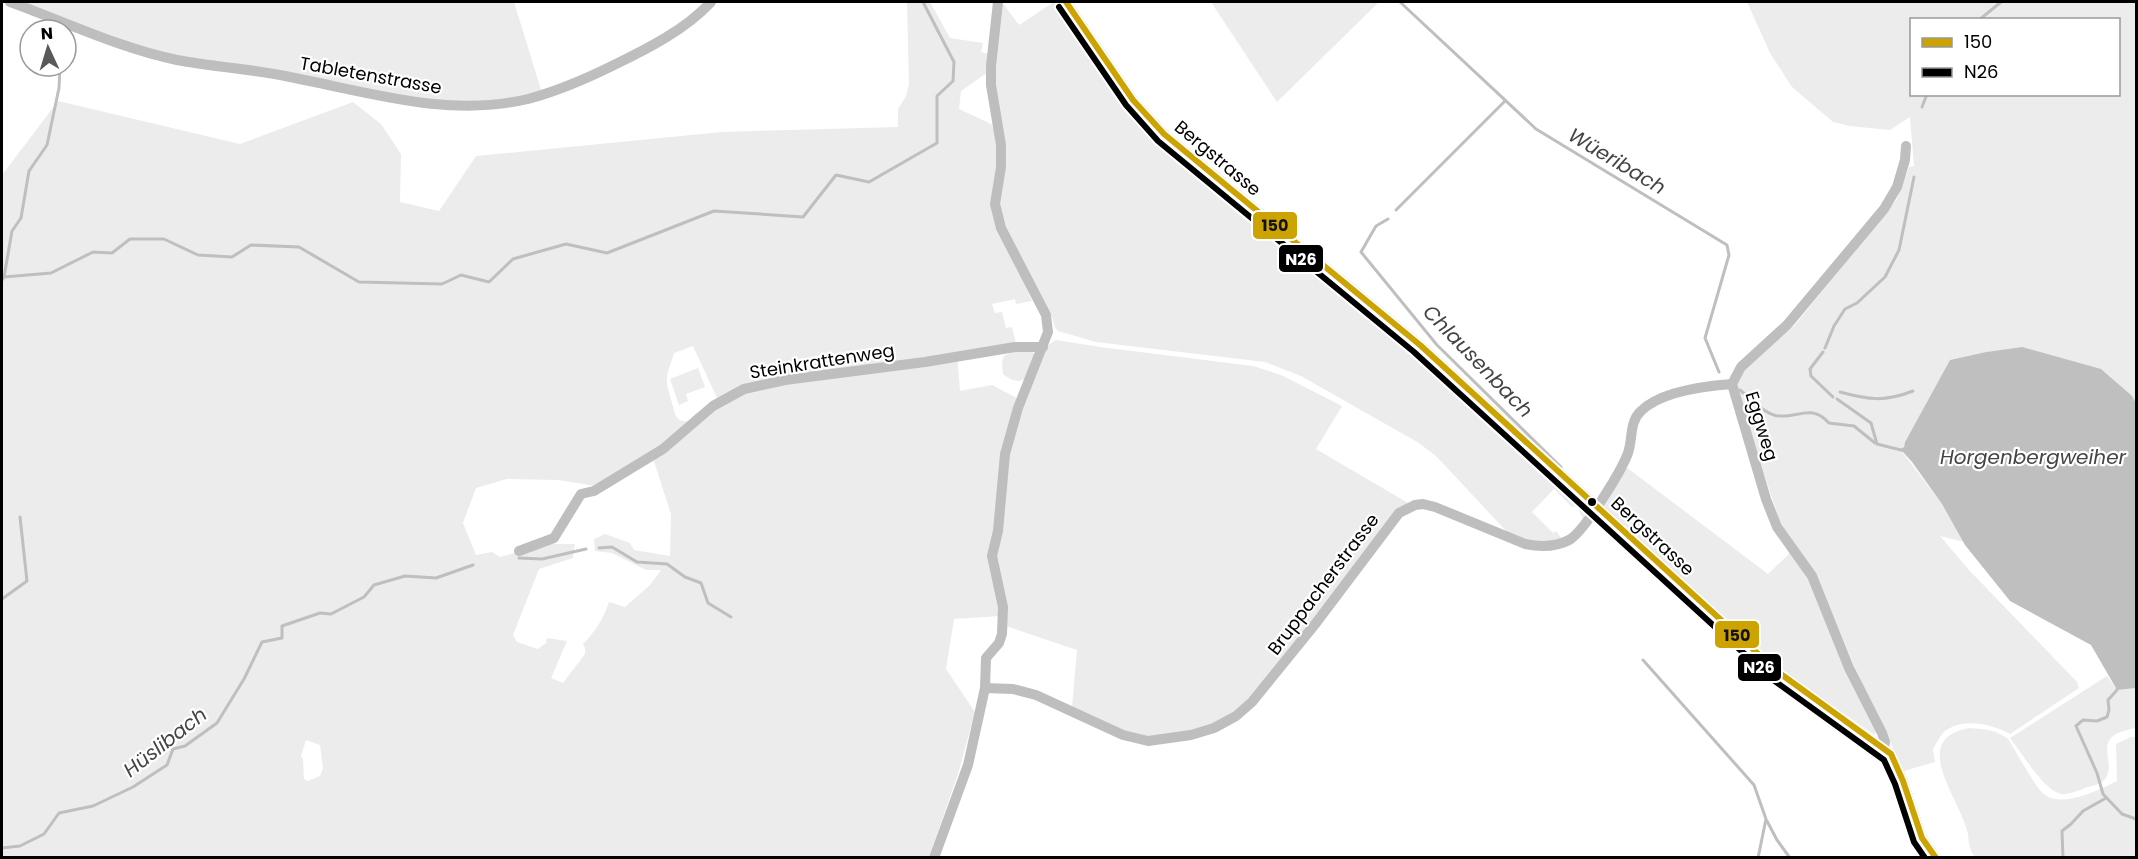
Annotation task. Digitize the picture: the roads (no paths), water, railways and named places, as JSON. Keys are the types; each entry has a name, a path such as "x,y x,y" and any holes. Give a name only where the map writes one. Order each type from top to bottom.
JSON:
{"street":[{"name":"Tabletenstrasse","path":"10,2 126,45 176,60 289,76 372,95 457,105 486,105 527,99 557,90 632,57 675,32 711,2"},
{"path":"934,858 968,765 985,688 987,658 999,643 1002,634 1003,607 992,556 999,518 1005,454 1018,408 1048,332 1046,315 1002,228 995,204 1002,156 991,85 998,2"},
{"name":"Bergstrasse","path":"1066,2 1133,100 1164,134 1419,345 1778,672 1891,754 1922,838 1936,858"},
{"name":"Eggweg","path":"1884,748 1882,733 1849,668 1812,576 1777,527 1766,499 1732,384 1741,367 1787,325 1884,209 1897,187 1905,160 1906,146"},
{"name":"Steinkrattenweg","path":"519,551 554,538 582,494 594,491 663,449 713,406 744,390 785,380 1004,349 1043,347"},
{"name":"Bruppacherstrasse","path":"985,688 1012,689 1036,695 1123,735 1148,741 1191,735 1214,728 1236,716 1252,702 1316,623 1395,517 1404,510 1414,505 1435,507 1508,539 1537,546 1561,543 1578,534 1625,460 1631,442 1632,427 1639,412 1648,404 1696,387 1732,384"}],"water":[{"name":"Horgenbergweiher","path":"2022,347 2101,369 2132,396 2136,403 2136,688 2117,690 2091,645 2010,601 1965,545 1942,504 1912,462 1900,451 1950,360"}],"waterway":[{"name":"Wüeribach","path":"2,280 4,277 51,273 93,252 112,253 130,239 164,239 198,255 232,257 251,245 299,247 359,282 442,284 461,275 489,282 513,259 566,244 607,253 714,211 803,217 836,175 869,182 937,143 937,96 953,81 954,62 923,2"},
{"name":"Wüeribach","path":"1400,2 1536,129 1727,245 1729,255 1705,338 1719,372"},
{"path":"1981,18 2001,2"},
{"name":"Wüeribach","path":"4,277 12,231 21,218 29,171 47,145 59,78"},
{"path":"1922,107 1926,96"},
{"name":"Chlausenbach","path":"1396,210 1505,101"},
{"path":"1825,348 1834,326 1845,309 1857,303 1885,277 1899,250 1914,177"},
{"name":"Chlausenbach","path":"1388,219 1376,226 1361,252 1437,345 1561,467"},
{"name":"Wüeribach","path":"1823,352 1810,369 1811,376 1833,397"},
{"name":"Wüeribach","path":"1740,390 1769,413 1780,416 1817,414 1829,423 1854,426 1875,443"},
{"name":"Wüeribach","path":"1840,392 1877,399 1913,391"},
{"name":"Wüeribach","path":"1837,399 1871,423 1877,444 1901,450"},
{"path":"2,599 27,581 20,517"},
{"name":"Hüslibach","path":"599,548 612,547 637,562 667,564 685,577 701,583 708,603 731,617"},
{"name":"Hüslibach","path":"519,558 542,559 586,549"},
{"name":"Hüslibach","path":"2,848 20,846 44,834 59,813 93,806 133,787 167,765 173,749 185,746 217,723 244,679 262,642 282,638 282,626 320,613 331,614 364,597 374,585 405,576 436,578 473,565"},
{"path":"1643,660 1754,785 1766,819 1758,858"},
{"path":"2118,686 2108,700 2107,717 2097,721 2083,720 2076,726 2097,773 2103,794 2122,814 2136,819"},
{"path":"2063,858 2062,831 2083,811 2106,798"},
{"path":"1767,821 1790,858"}]}
